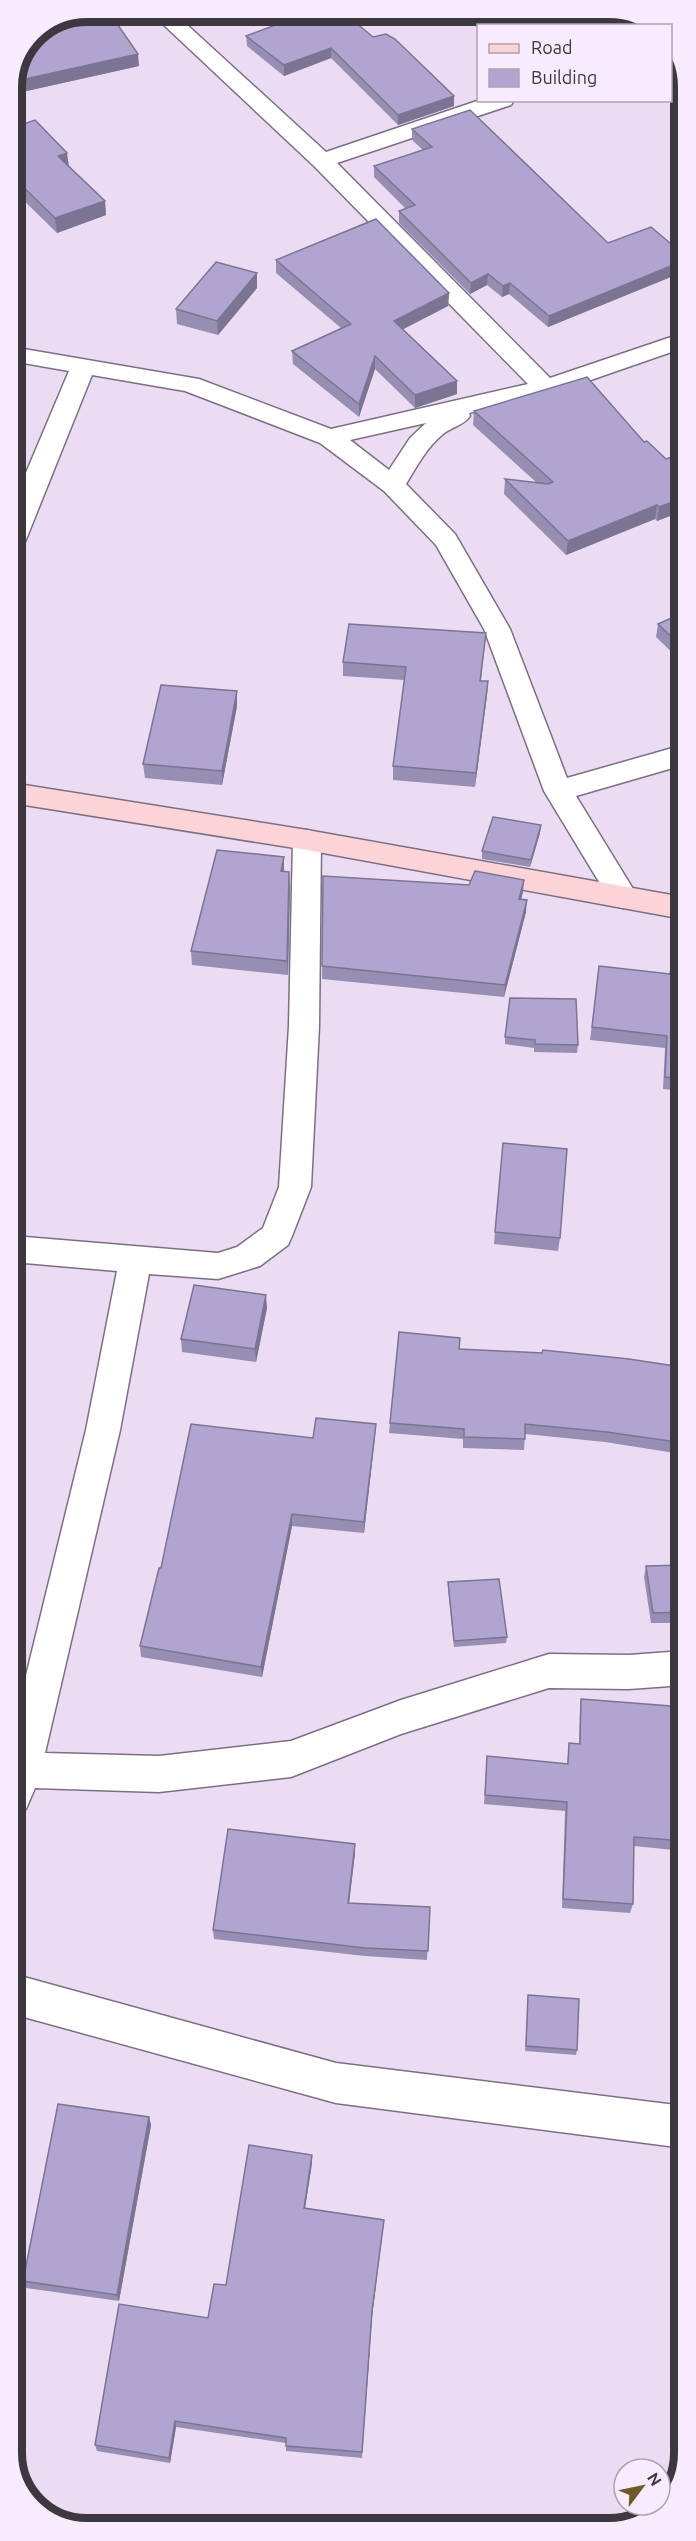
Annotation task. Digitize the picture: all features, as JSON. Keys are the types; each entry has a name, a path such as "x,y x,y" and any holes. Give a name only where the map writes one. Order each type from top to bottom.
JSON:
{"street":[{"path":"172,22 322,161 546,388"},
{"path":"322,161 497,102"},
{"path":"393,485 416,445 444,421 674,343"},
{"path":"22,356 190,384 329,437 393,485 446,540 497,629 558,791 623,897"},
{"path":"22,514 83,367"},
{"path":"329,437 546,388"},
{"path":"558,791 674,758"},
{"path":"22,795 307,840 674,906"},
{"path":"22,1250 135,1261 218,1266 248,1257 276,1236 294,1187 304,1026 307,840"},
{"path":"22,1762 103,1430 135,1261"},
{"path":"22,1783 159,1774 291,1759 400,1717 549,1671 629,1672 674,1669"},
{"path":"22,1997 336,2084 674,2126"}],"building":[{"path":"116,22 138,54 23,79 27,63 33,51 51,33 75,24"},
{"path":"283,22 356,23 373,37 386,34 395,39 454,96 398,115 331,48 284,65 246,36"},
{"path":"470,110 608,243 651,227 674,246 674,265 549,316 510,283 503,286 488,274 471,283 399,211 415,205 374,166 432,147 412,129"},
{"path":"35,120 67,153 58,156 105,201 55,218 22,186 22,125"},
{"path":"376,219 449,293 394,321 457,381 415,395 375,356 359,404 292,351 351,324 276,260"},
{"path":"216,262 257,273 217,321 176,309"},
{"path":"587,377 644,442 647,441 666,459 674,456 674,501 659,507 657,505 568,541 505,479 548,484 553,482 474,411"},
{"path":"674,617 674,639 658,624"},
{"path":"349,624 486,633 480,681 488,681 476,773 393,766 406,667 343,662"},
{"path":"161,685 237,691 222,771 143,764"},
{"path":"493,817 541,825 531,860 482,851"},
{"path":"217,850 284,857 281,871 289,872 287,961 191,951"},
{"path":"475,871 524,880 519,899 527,900 505,985 322,966 323,876 469,885"},
{"path":"599,966 670,974 671,968 674,968 674,1078 665,1077 667,1036 592,1027"},
{"path":"510,998 576,999 578,1045 535,1044 535,1040 505,1037"},
{"path":"503,1143 567,1149 560,1238 495,1232"},
{"path":"194,1285 266,1295 255,1349 181,1339"},
{"path":"399,1332 460,1338 459,1349 542,1353 543,1350 674,1366 674,1442 525,1424 525,1439 464,1437 464,1429 390,1423"},
{"path":"316,1418 376,1424 364,1522 292,1514 261,1667 140,1646 159,1568 161,1568 191,1424 313,1438"},
{"path":"674,1565 674,1612 653,1613 646,1566"},
{"path":"499,1579 507,1637 454,1641 448,1582"},
{"path":"581,1699 674,1706 674,1840 634,1837 633,1904 563,1899 567,1802 485,1795 487,1756 568,1764 569,1743 580,1744"},
{"path":"228,1829 355,1844 348,1903 430,1907 428,1951 365,1948 213,1930"},
{"path":"528,1995 579,1999 577,2050 526,2046"},
{"path":"58,2104 149,2117 117,2295 23,2281"},
{"path":"249,2145 312,2155 304,2208 384,2220 372,2311 362,2452 286,2446 286,2438 175,2421 169,2458 95,2445 119,2304 208,2318 214,2284 226,2285"}]}
